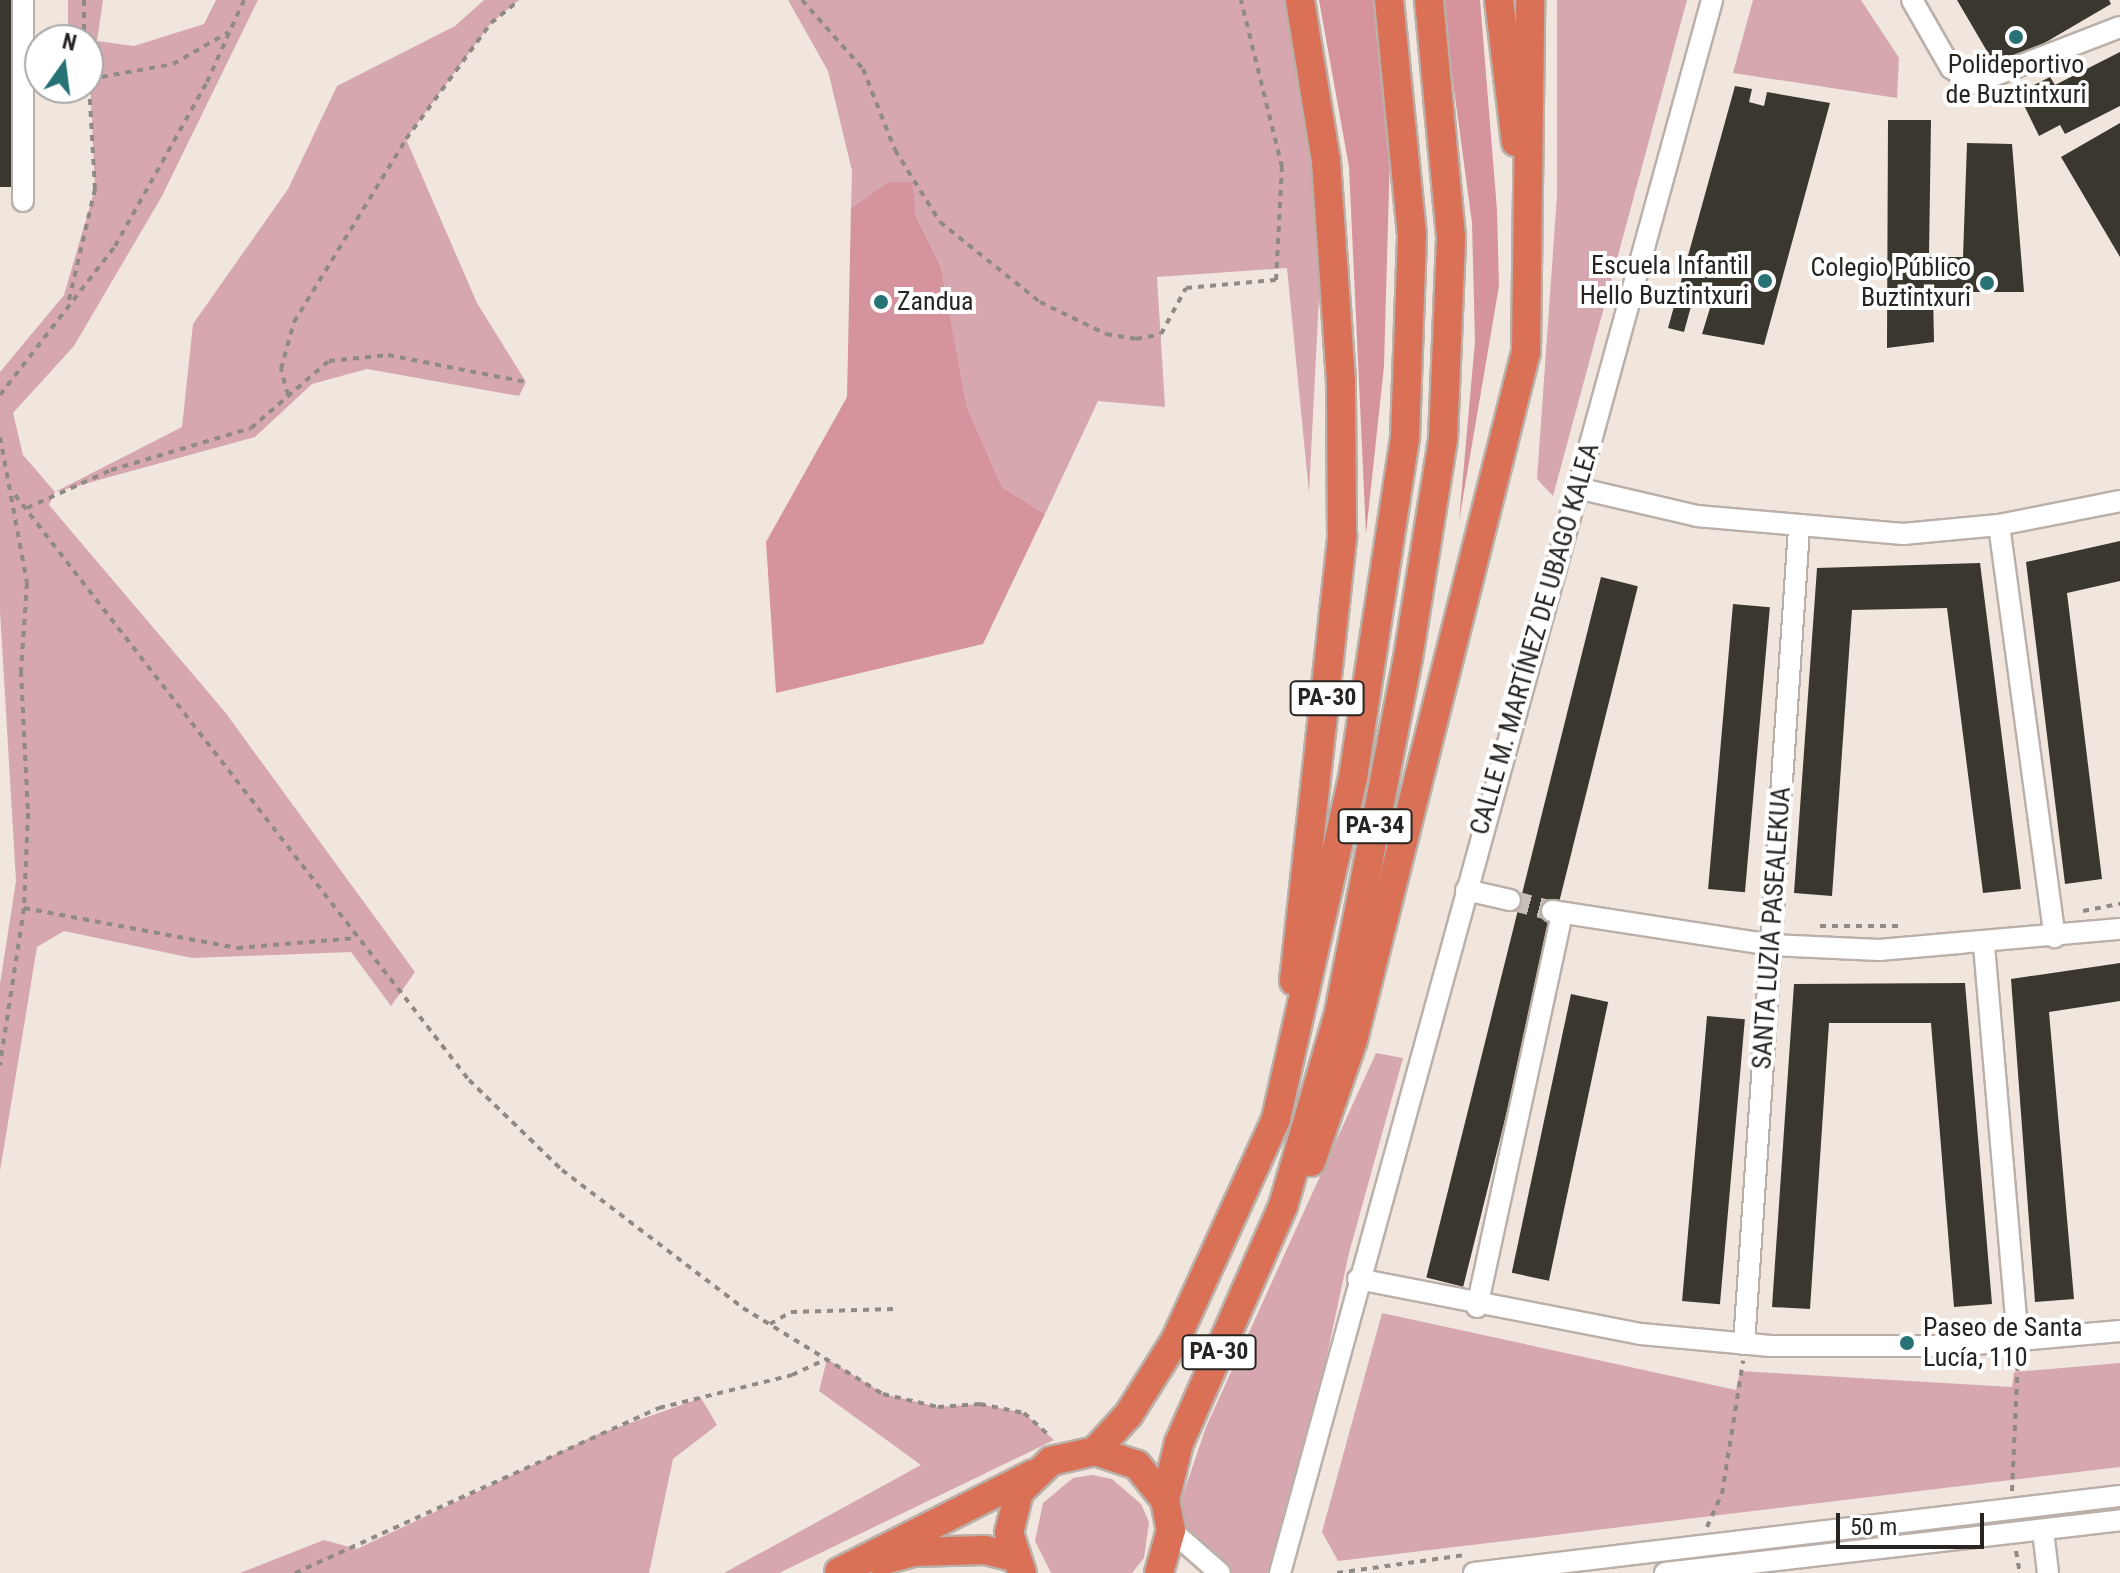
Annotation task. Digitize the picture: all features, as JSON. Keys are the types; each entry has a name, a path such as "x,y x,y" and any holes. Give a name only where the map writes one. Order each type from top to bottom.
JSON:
{"highway":[{"path":"1279,0 1326,161"},
{"name":"PA-30","path":"838,1573 1082,1452 1129,1414 1175,1341 1228,1225 1291,1003 1339,567 1341,381 1326,161 1300,0"},
{"name":"PA-34","path":"1228,1225 1276,1119 1310,992 1382,615 1405,437 1412,235 1389,0"},
{"name":"PA-34","path":"1283,1206 1339,1013 1443,439 1451,237 1429,0"},
{"name":"PA-30","path":"1474,558 1521,273 1518,164 1499,0"},
{"name":"PA-30","path":"1159,1573 1171,1530 1165,1500 1179,1443 1283,1206 1319,1149 1353,1040 1526,352 1530,0"},
{"name":"PA-30","path":"1082,1452 1137,1465 1165,1500"},
{"name":"PA-30","path":"1018,1565 1011,1514 1033,1474"},
{"name":"PA-30","path":"838,1573 913,1552 985,1550 1018,1565"}],"street":[{"path":"23,0 23,201"},
{"name":"CALLE M. MARTÍNEZ DE UBAGO KALEA","path":"1280,1573 1358,1279 1712,0"},
{"path":"1912,0 1951,68 1975,83 2120,27"},
{"path":"1577,488 1697,516 1799,529 1903,534 1999,525 2120,501"},
{"path":"1999,525 2055,937"},
{"name":"SANTA LUZIA PASEALEKUA","path":"1744,1344 1799,529"},
{"path":"1466,890 1510,900"},
{"path":"1477,1307 1557,912 1771,934 1984,945 2120,929"},
{"path":"1984,945 2018,1342"},
{"path":"1358,1279 1477,1307 1744,1344 2018,1342 2120,1331"},
{"path":"1474,1573 2120,1496"},
{"path":"1665,1573 2120,1520"},
{"path":"1171,1530 1220,1573"},
{"path":"2043,1531 2048,1573"}],"path":[{"path":"84,0 84,24"},
{"path":"0,395 68,302 115,246 231,30 244,0"},
{"path":"288,395 281,369 294,322 406,139 491,23 519,0"},
{"path":"802,0 863,69 895,150 940,222 1040,302 1106,334 1136,339 1161,334 1186,288 1276,280 1282,167 1241,0"},
{"path":"104,76 173,64 231,30"},
{"path":"68,302 95,189 91,104"},
{"path":"27,508 111,470 251,428 329,361 388,355 526,382"},
{"path":"0,437 15,495 27,583 24,908 0,1065"},
{"path":"15,495 80,587 359,939 511,1124 562,1170 770,1324 883,1394 938,1407 980,1404 1024,1413 1082,1452"},
{"path":"2052,915 2120,904"},
{"path":"24,908 237,948 335,935 359,939"},
{"path":"1771,934 1909,926"},
{"path":"770,1324 791,1312 893,1309"},
{"path":"2010,1509 2018,1342"},
{"path":"1704,1533 1722,1494 1744,1344"},
{"path":"295,1573 659,1408 792,1375 827,1359"}],"shaded area":[{"path":"68,0 103,0 99,24 68,24"},
{"path":"216,0 258,0 162,196 74,346 13,413 23,455 55,492 49,505 225,712 415,972 391,1006 351,952 192,958 64,931 37,947 0,1171 0,984 16,881 0,611 0,372 64,295 95,189 91,104 104,104 104,42 134,46 204,24"},
{"path":"484,0 519,0 491,23 406,139 477,303 526,382 519,396 367,369 312,384 255,437 55,492 182,427 193,324 288,189 337,86 455,26"},
{"path":"788,0 1296,0 1326,161 1309,493 1287,268 1157,277 1165,407 1098,401 1045,514 1002,487 967,407 941,267 916,216 913,183 888,182 851,208 852,171 828,71"},
{"path":"1319,0 1373,0 1390,153 1384,366 1366,534 1349,167"},
{"path":"1442,0 1480,0 1497,210 1499,286 1459,521 1475,341 1472,223"},
{"path":"1557,0 1687,0 1553,496 1537,479 1557,195"},
{"path":"1753,0 1861,0 1899,58 1897,98 1733,73"},
{"path":"888,182 913,182 916,216 941,267 967,407 1002,487 1045,514 983,644 776,693 766,542 847,397 851,208"},
{"path":"1376,1053 1403,1058 1349,1253 1280,1573 1220,1573 1171,1530 1206,1427"},
{"path":"1382,1313 1736,1390 1740,1371 2012,1387 2014,1372 2120,1363 2120,1467 1338,1561 1322,1532"},
{"path":"827,1359 884,1394 938,1407 980,1404 1024,1413 1054,1440 779,1573 724,1573 921,1465 819,1391"},
{"path":"701,1398 717,1425 673,1459 649,1573 240,1573 324,1540 357,1549 596,1435"},
{"path":"1092,1475 1112,1479 1141,1504 1149,1522 1144,1558 1132,1573 1051,1573 1035,1541 1043,1503 1073,1478"}],"building":[{"path":"0,0 14,0 14,187 0,187"},
{"name":"Polideportivo de Buztintxuri","path":"1957,0 2109,0 2111,4 1998,70"},
{"path":"2120,52 2120,106 2065,134 2060,125 2039,136 2018,93 2050,77 2055,85"},
{"name":"Escuela Infantil Hello Buztintxuri","path":"1735,86 1752,89 1749,102 1764,106 1767,92 1830,103 1764,345 1702,334 1714,295 1696,288 1684,332 1668,328"},
{"path":"1888,120 1931,120 1929,257 1963,257 1967,143 2012,144 2024,292 1933,292 1934,342 1887,348"},
{"path":"2120,123 2120,257 2061,157"},
{"path":"2120,541 2120,581 2067,593 2102,879 2065,884 2026,562"},
{"path":"1980,563 2021,889 1983,893 1947,608 1852,610 1832,896 1794,893 1817,568"},
{"path":"1601,577 1638,586 1463,1287 1426,1278"},
{"path":"1733,604 1770,607 1745,892 1708,889"},
{"path":"2120,963 2120,1001 2049,1012 2074,1299 2035,1302 2011,979"},
{"path":"1965,983 1992,1304 1954,1307 1931,1023 1829,1023 1810,1309 1772,1307 1794,984"},
{"path":"1571,994 1608,1002 1549,1281 1512,1273"},
{"path":"1707,1016 1745,1019 1720,1304 1682,1301"}],"tunnel":[{"path":"1510,900 1552,911"}],"place":[{"name":"Polideportivo de Buztintxuri","path":"2016,37"},
{"name":"Escuela Infantil Hello Buztintxuri","path":"1765,281"},
{"name":"Colegio Público Buztintxuri","path":"1987,283"},
{"name":"Zandua","path":"881,302"},
{"name":"Paseo de Santa Lucía, 110","path":"1907,1343"}]}
